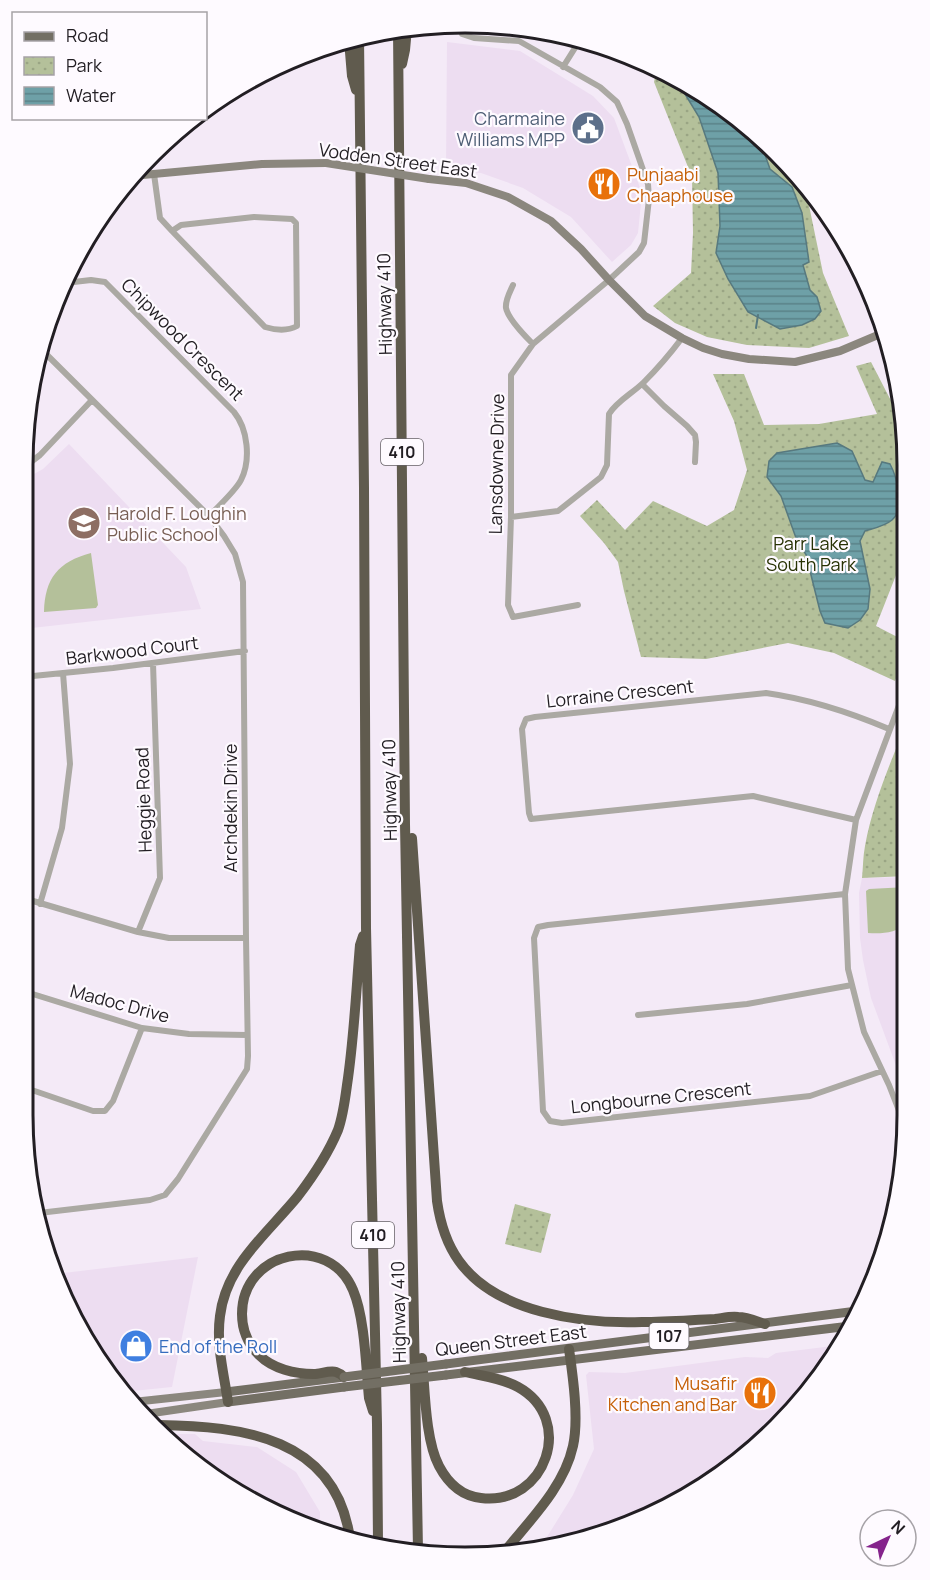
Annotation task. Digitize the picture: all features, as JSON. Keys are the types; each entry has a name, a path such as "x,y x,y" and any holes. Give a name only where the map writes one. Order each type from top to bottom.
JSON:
{"highway":[{"path":"398,79 406,37"},
{"name":"Highway 410","path":"398,39 405,825 418,1544"},
{"name":"Highway 410","path":"359,46 366,928 378,1538"},
{"path":"350,49 352,76 360,102"},
{"path":"405,825 412,839 437,1201 446,1238 459,1261 475,1280 495,1293 520,1304 557,1315 633,1323 739,1317 765,1324"},
{"path":"227,1397 219,1336 220,1317 227,1287 243,1259 312,1177 324,1159 339,1128 350,1065 360,945 366,928"},
{"path":"344,1382 336,1372 307,1374 282,1369 262,1358 246,1338 242,1311 250,1283 264,1268 280,1258 292,1256 323,1260 334,1266 349,1282 360,1313 369,1398 377,1424"},
{"path":"415,1328 420,1344 429,1433 440,1467 449,1481 471,1496 489,1499 510,1496 534,1478 545,1461 549,1432 545,1417 535,1401 516,1386 465,1372"},
{"path":"510,1544 560,1478 573,1446 575,1416 570,1354"},
{"path":"165,1425 233,1430 270,1439 301,1454 316,1466 328,1481 348,1523 349,1531"}],"main road":[{"name":"Queen Street East","path":"446,1370 465,1372 849,1312"},
{"name":"Queen Street East","path":"227,1397 570,1354 841,1327"}],"street":[{"name":"Lansdowne Drive","path":"462,33 474,38 519,41 600,87 617,102 627,123 648,184 649,199 644,243 639,252 533,344 512,375 508,605 513,617 578,605"},
{"path":"563,67 575,48"},
{"name":"Vodden Street East","path":"145,175 262,164 326,164 466,183 508,197 551,221 645,316 703,348 749,359 795,362 840,351 877,335"},
{"path":"154,174 160,218 172,231 265,327 291,329 297,326 296,223 292,219 254,217 181,225 172,231"},
{"name":"Chipwood Crescent","path":"74,282 90,280 105,282 241,421 246,446 245,466 240,481 209,516"},
{"path":"513,285 508,295 506,309 533,344"},
{"path":"511,517 558,511 601,477 607,465 609,414 664,362 682,338"},
{"name":"Archdekin Drive","path":"44,1212 150,1200 165,1195 178,1179 247,1069 248,1056 243,582 235,555 209,516 47,355"},
{"path":"642,384 695,435 695,462"},
{"path":"33,460 92,400"},
{"name":"Barkwood Court","path":"33,676 244,651"},
{"name":"Heggie Road","path":"138,932 160,878 153,663"},
{"path":"40,904 62,828 70,764 63,673"},
{"name":"Lorraine Crescent","path":"856,820 753,796 531,819 522,729 526,719 535,717 766,693 791,696 837,709 889,729"},
{"path":"897,708 856,820 845,894 848,969 864,1032 897,1108"},
{"name":"Longbourne Crescent","path":"845,894 538,927 534,938 543,1111 550,1121 562,1123 810,1096 882,1071"},
{"path":"33,902 138,932 169,938 246,938"},
{"path":"638,1015 747,1004 852,985"},
{"name":"Madoc Drive","path":"33,994 141,1028 189,1034 248,1035"},
{"path":"33,1091 93,1111 105,1111 113,1101 141,1028"},
{"name":"Queen Street East","path":"142,1402 227,1397"},
{"name":"Queen Street East","path":"153,1413 227,1397"}],"shaded area":[{"path":"447,42 520,51 593,96 614,118 642,193 638,233 631,245 612,262 571,217 523,188 481,173 446,170"},
{"name":"Harold F. Loughin Public School","path":"69,444 186,567 201,609 33,628 33,474 43,469"},
{"path":"897,877 897,1068 871,998 863,960 859,893 862,878"},
{"path":"198,1257 172,1387 133,1391 91,1331 63,1273"},
{"path":"829,1346 790,1400 750,1440 705,1474 681,1489 630,1514 604,1524 545,1540 573,1495 594,1449 586,1375 589,1372 625,1373 745,1357 768,1358 776,1353"},
{"path":"174,1434 195,1434 203,1441 257,1447 296,1472 320,1512 320,1522 249,1489 202,1458"}],"green space":[{"path":"655,78 681,91 728,122 750,140 790,180 808,202 823,273 849,336 809,348 747,345 707,337 675,323 653,306 691,273 693,233 692,177 654,82"},
{"name":"Parr Lake South Park","path":"871,362 893,409 897,465 897,573 876,626 897,637 895,681 834,653 788,643 706,659 641,657 618,562 580,516 597,500 625,530 653,501 707,526 734,510 747,470 734,421 713,374 744,374 764,425 819,424 877,414 856,366"},
{"path":"91,553 98,605 96,608 44,612 47,590 56,573 70,561"},
{"path":"897,746 897,876 862,878 868,830"},
{"path":"897,888 897,930 868,933 866,891"},
{"path":"515,1204 551,1214 541,1253 505,1244"}],"water":[{"path":"685,94 728,122 750,140 765,155 770,169 792,187 802,213 809,262 803,265 810,290 817,297 821,311 815,319 802,325 780,329 748,312 728,279 716,253 720,226 718,173 699,117"},
{"path":"837,443 852,451 865,480 873,482 882,462 890,464 897,485 897,512 892,520 865,531 860,541 870,589 868,609 860,620 848,628 825,623 820,611 808,558 796,538 781,496 767,477 769,461 777,453"}],"waterway":[{"path":"756,328 758,315"}],"place":[{"name":"Charmaine Williams MPP","path":"588,128"},
{"name":"Punjaabi Chaaphouse","path":"604,184"},
{"name":"Harold F. Loughin Public School","path":"84,523"},
{"name":"End of the Roll","path":"136,1346"},
{"name":"Musafir Kitchen and Bar","path":"760,1393"}]}
